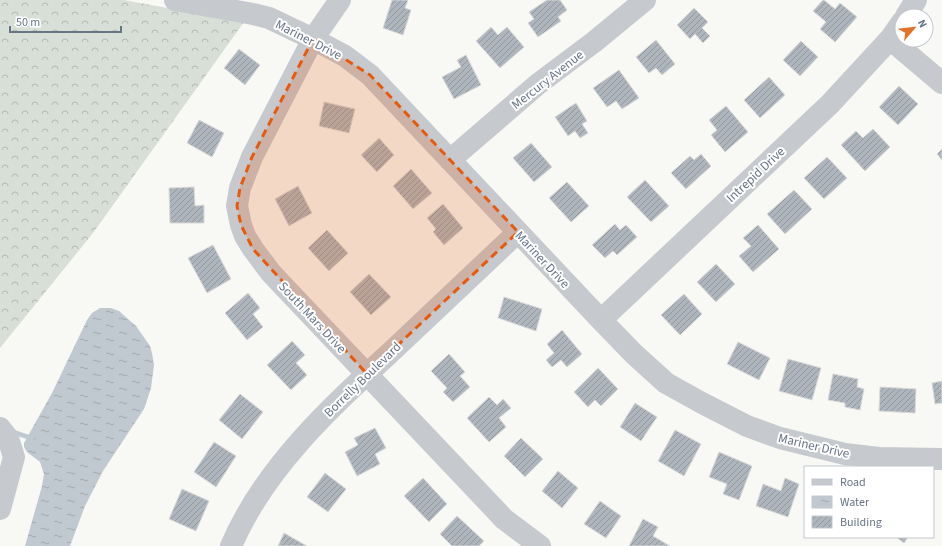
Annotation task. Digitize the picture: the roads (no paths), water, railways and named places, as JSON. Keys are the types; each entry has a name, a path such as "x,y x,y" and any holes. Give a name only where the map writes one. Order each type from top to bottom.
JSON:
{"street":[{"name":"Mariner Drive","path":"175,0 264,17 284,25 345,56 370,75 601,320 634,354 666,383 747,426 780,438 845,454 879,458 942,459"},
{"name":"South Mars Drive","path":"340,0 313,39 252,157 240,188 237,206 245,236 271,273 504,519 540,546"},
{"name":"Mercury Avenue","path":"450,160 538,84 594,42 645,0"},
{"name":"Intrepid Drive","path":"601,320 830,104 894,33"},
{"path":"911,48 942,82"},
{"name":"Borrelly Boulevard","path":"231,546 238,529 263,488 291,451 325,414 518,232"},
{"path":"0,428 8,438 14,457 0,509"}],"water":[{"path":"100,308 111,308 119,311 136,326 150,346 154,365 151,388 144,409 103,471 85,506 70,546 25,546 44,474 40,462 27,452 24,447 24,443 52,393 87,320 92,313"}],"waterway":[{"path":"13,432 28,437 33,437"}]}
